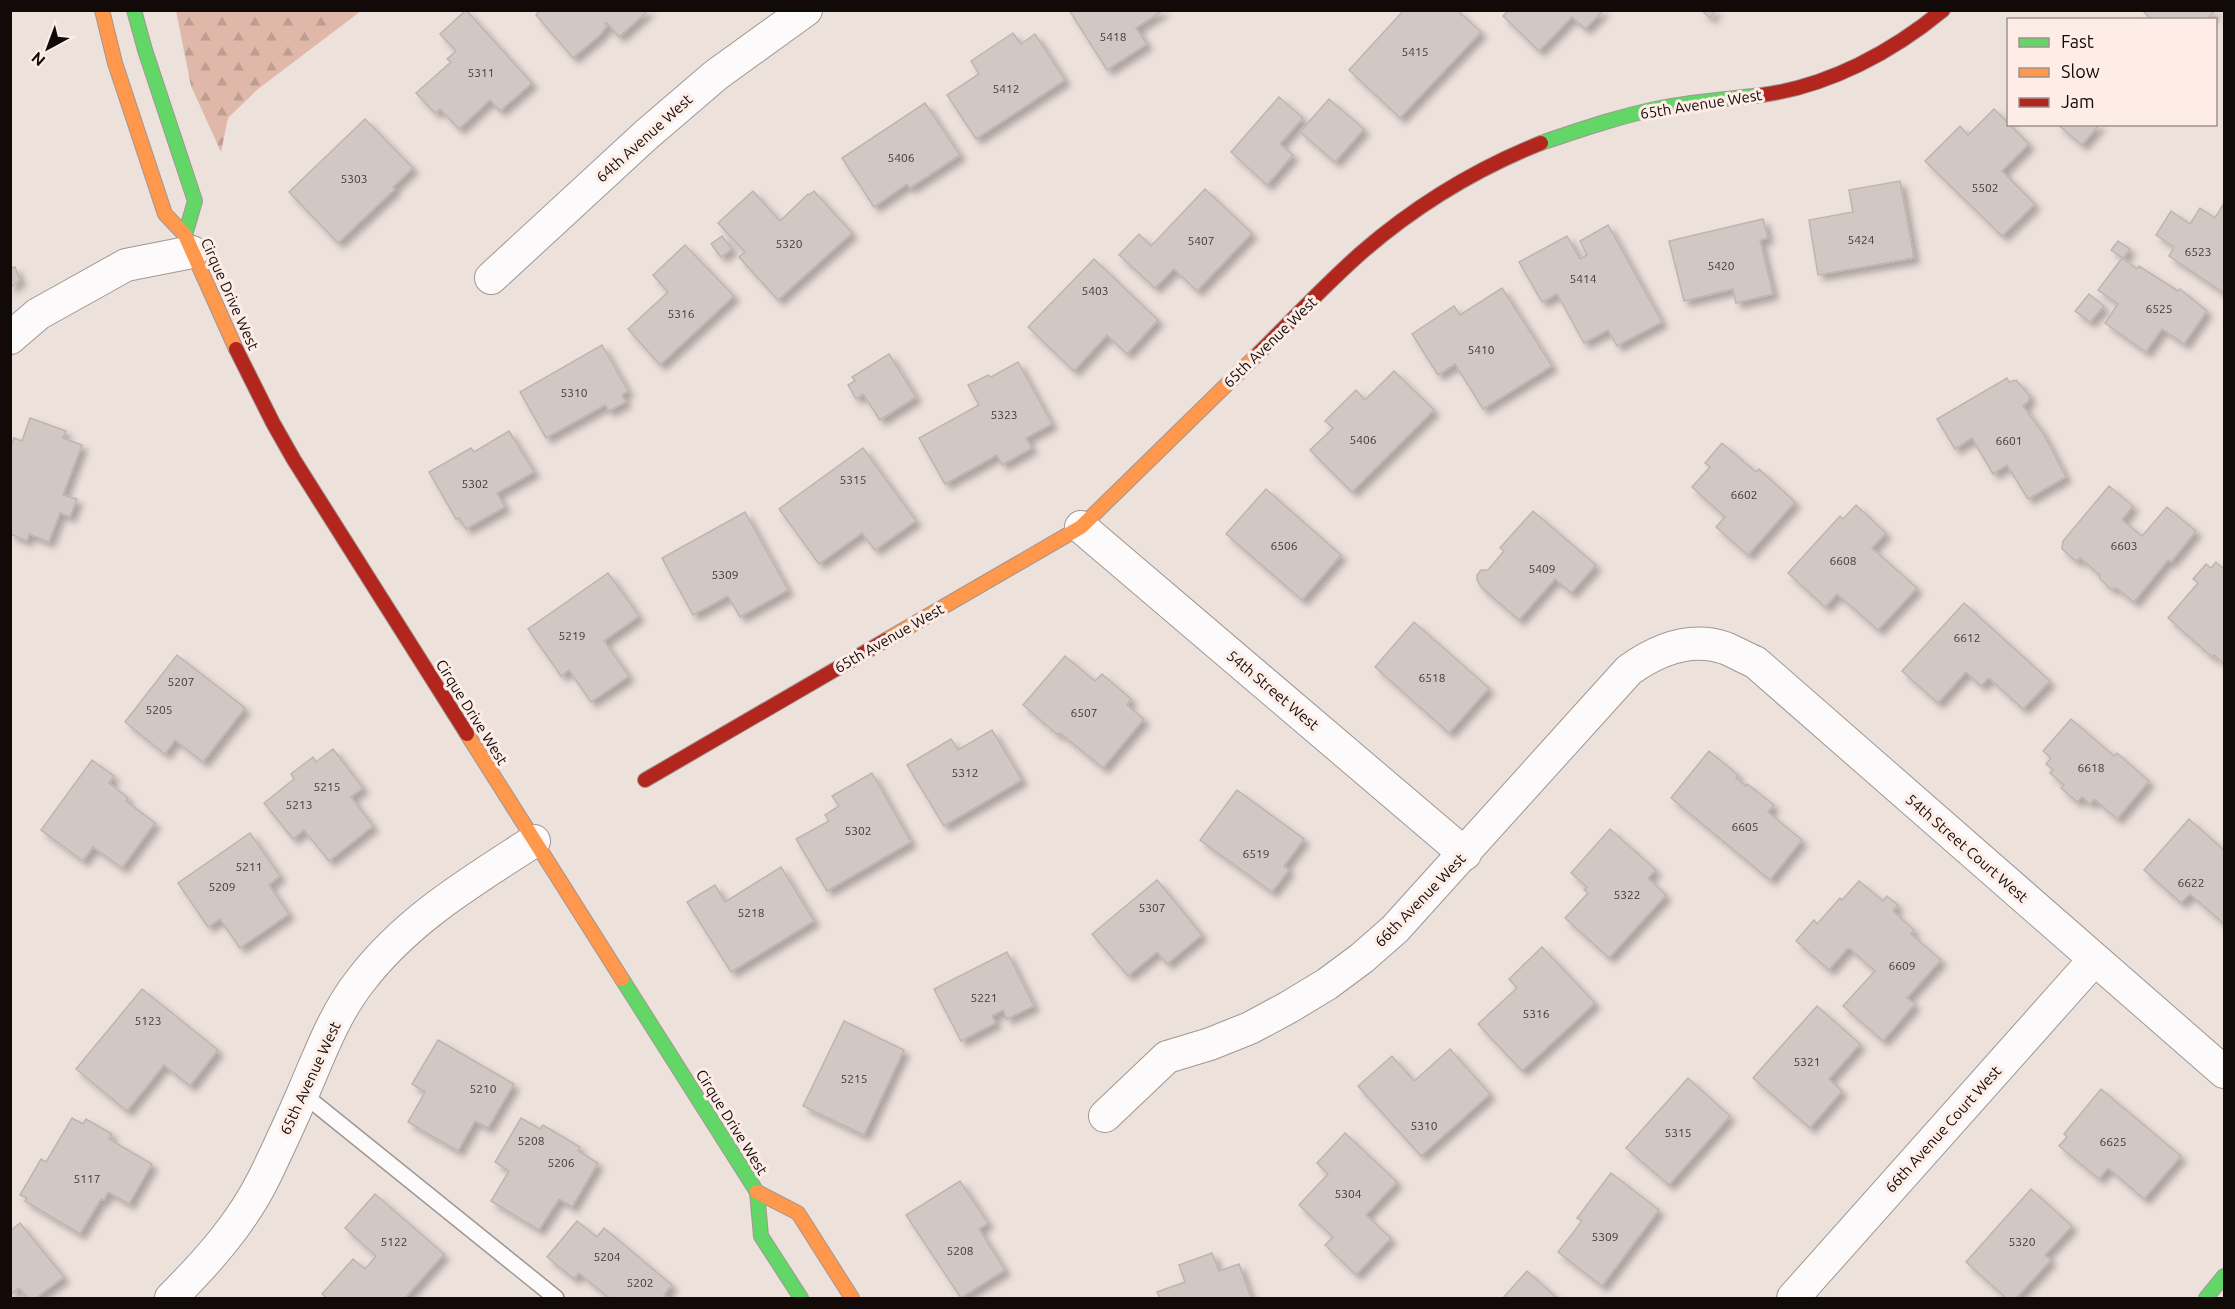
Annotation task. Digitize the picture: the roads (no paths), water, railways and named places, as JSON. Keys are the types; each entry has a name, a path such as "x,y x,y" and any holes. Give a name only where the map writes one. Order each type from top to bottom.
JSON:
{"main road":[{"name":"Cirque Drive West","path":"102,10 116,63 165,214 189,243 220,316 273,423 294,460 757,1192 761,1236 801,1299"},
{"name":"Cirque Drive West","path":"134,10 195,201 189,243"},
{"name":"65th Avenue West","path":"645,780 1081,527 1361,253 1402,220 1446,191 1492,165 1590,126 1641,112 1776,93 1835,75 1891,48 1943,10"},
{"name":"Cirque Drive West","path":"757,1192 798,1213 852,1299"},
{"path":"2205,1299 2224,1276"}],"street":[{"name":"64th Avenue West","path":"491,278 646,135 716,75 806,10"},
{"path":"10,338 38,314 126,265 189,243"},
{"name":"54th Street West","path":"1081,527 1465,854"},
{"name":"66th Avenue West","path":"1105,1116 1167,1057 1210,1044 1250,1028 1336,978 1362,958 1395,929 1465,854 1629,670 1649,656 1674,646 1699,644"},
{"name":"54th Street Court West","path":"1699,644 1724,647 1755,662 2224,1072"},
{"name":"65th Avenue West","path":"171,1299 214,1255 250,1204 303,1094 327,1035 360,981 402,934 451,894 534,841"},
{"name":"66th Avenue Court West","path":"1793,1299 2094,960"}],"lane":[{"path":"303,1094 556,1299"}]}
